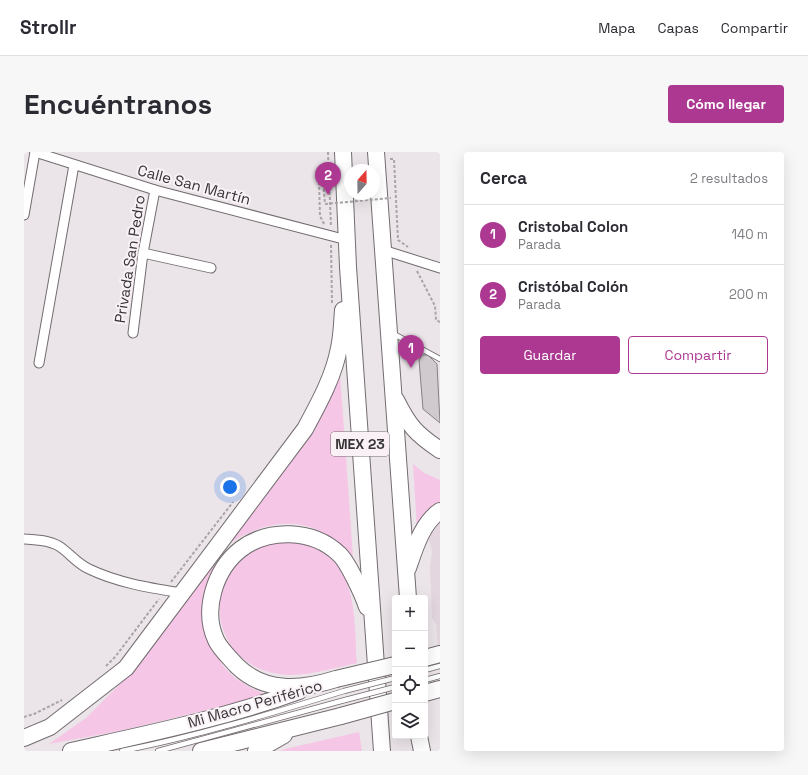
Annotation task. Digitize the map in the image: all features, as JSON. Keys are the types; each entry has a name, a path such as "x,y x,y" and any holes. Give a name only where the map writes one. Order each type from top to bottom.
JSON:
{"highway":[{"name":"MEX 23","path":"343,152 348,267 382,751"},
{"name":"MEX 23","path":"383,156 383,250 408,595"},
{"path":"24,738 50,727 126,668 305,428 321,399 339,348 348,267"},
{"path":"393,393 410,425 419,436 440,450"},
{"path":"406,573 419,537 434,515 440,511"},
{"path":"373,622 361,590 340,554 318,540 292,533 264,537 241,549 225,567 214,588 210,612 216,640 228,658 248,676 280,688 319,684 340,685 392,666"},
{"path":"428,657 440,654"},
{"path":"71,751 161,731 261,705 319,684"},
{"path":"428,692 440,689"},
{"path":"201,751 392,702"},
{"path":"256,751 281,736 341,716"},
{"path":"419,739 421,751"}],"street":[{"name":"Calle San Martín","path":"35,152 155,190 347,240"},
{"path":"24,215 35,152"},
{"path":"39,363 74,165"},
{"name":"Privada San Pedro","path":"133,333 143,253 155,190"},
{"path":"383,250 440,268"},
{"path":"143,253 211,268"},
{"path":"24,539 51,542 62,548 79,564 91,570 127,582 182,593"}],"lane":[{"path":"388,331 440,359"},
{"path":"428,669 440,666"},
{"path":"428,679 440,676"},
{"name":"Mi Macro Periférico","path":"122,751 161,743 257,718 340,685 392,678"},
{"name":"Mi Macro Periférico","path":"158,751 392,688"}],"path":[{"path":"328,152 334,289 332,305"},
{"path":"383,156 394,159 398,240 409,247"},
{"path":"320,216 319,182 324,181 325,204 391,198"},
{"path":"417,270 435,306 436,320 440,322"},
{"path":"105,667 115,657 233,501"},
{"path":"24,717 34,714 67,698"}],"shaded area":[{"path":"340,373 353,557 339,543 324,533 310,527 294,524 279,524 263,527 230,543 315,430"},
{"path":"413,464 424,473 440,480 440,503 433,507 417,528"},
{"path":"440,522 440,677 436,624 432,618 430,567 432,551 428,537"},
{"path":"290,541 309,545 327,555 338,567 346,580 354,612 357,663 308,674 279,674 262,670 248,663 228,640 222,626 220,611 221,595 226,579 235,564 240,558 257,547"},
{"path":"218,559 211,578 214,649 223,666 235,678 251,688 268,695 124,730 49,744 86,718 135,669"},
{"path":"359,732 362,751 281,751 285,749"}],"building":[{"path":"422,355 428,355 437,364 440,423 423,409 419,360"}],"place":[{"name":"Cristóbal Colón","path":"328,195"},
{"name":"Cristobal Colon","path":"411,368"}]}
